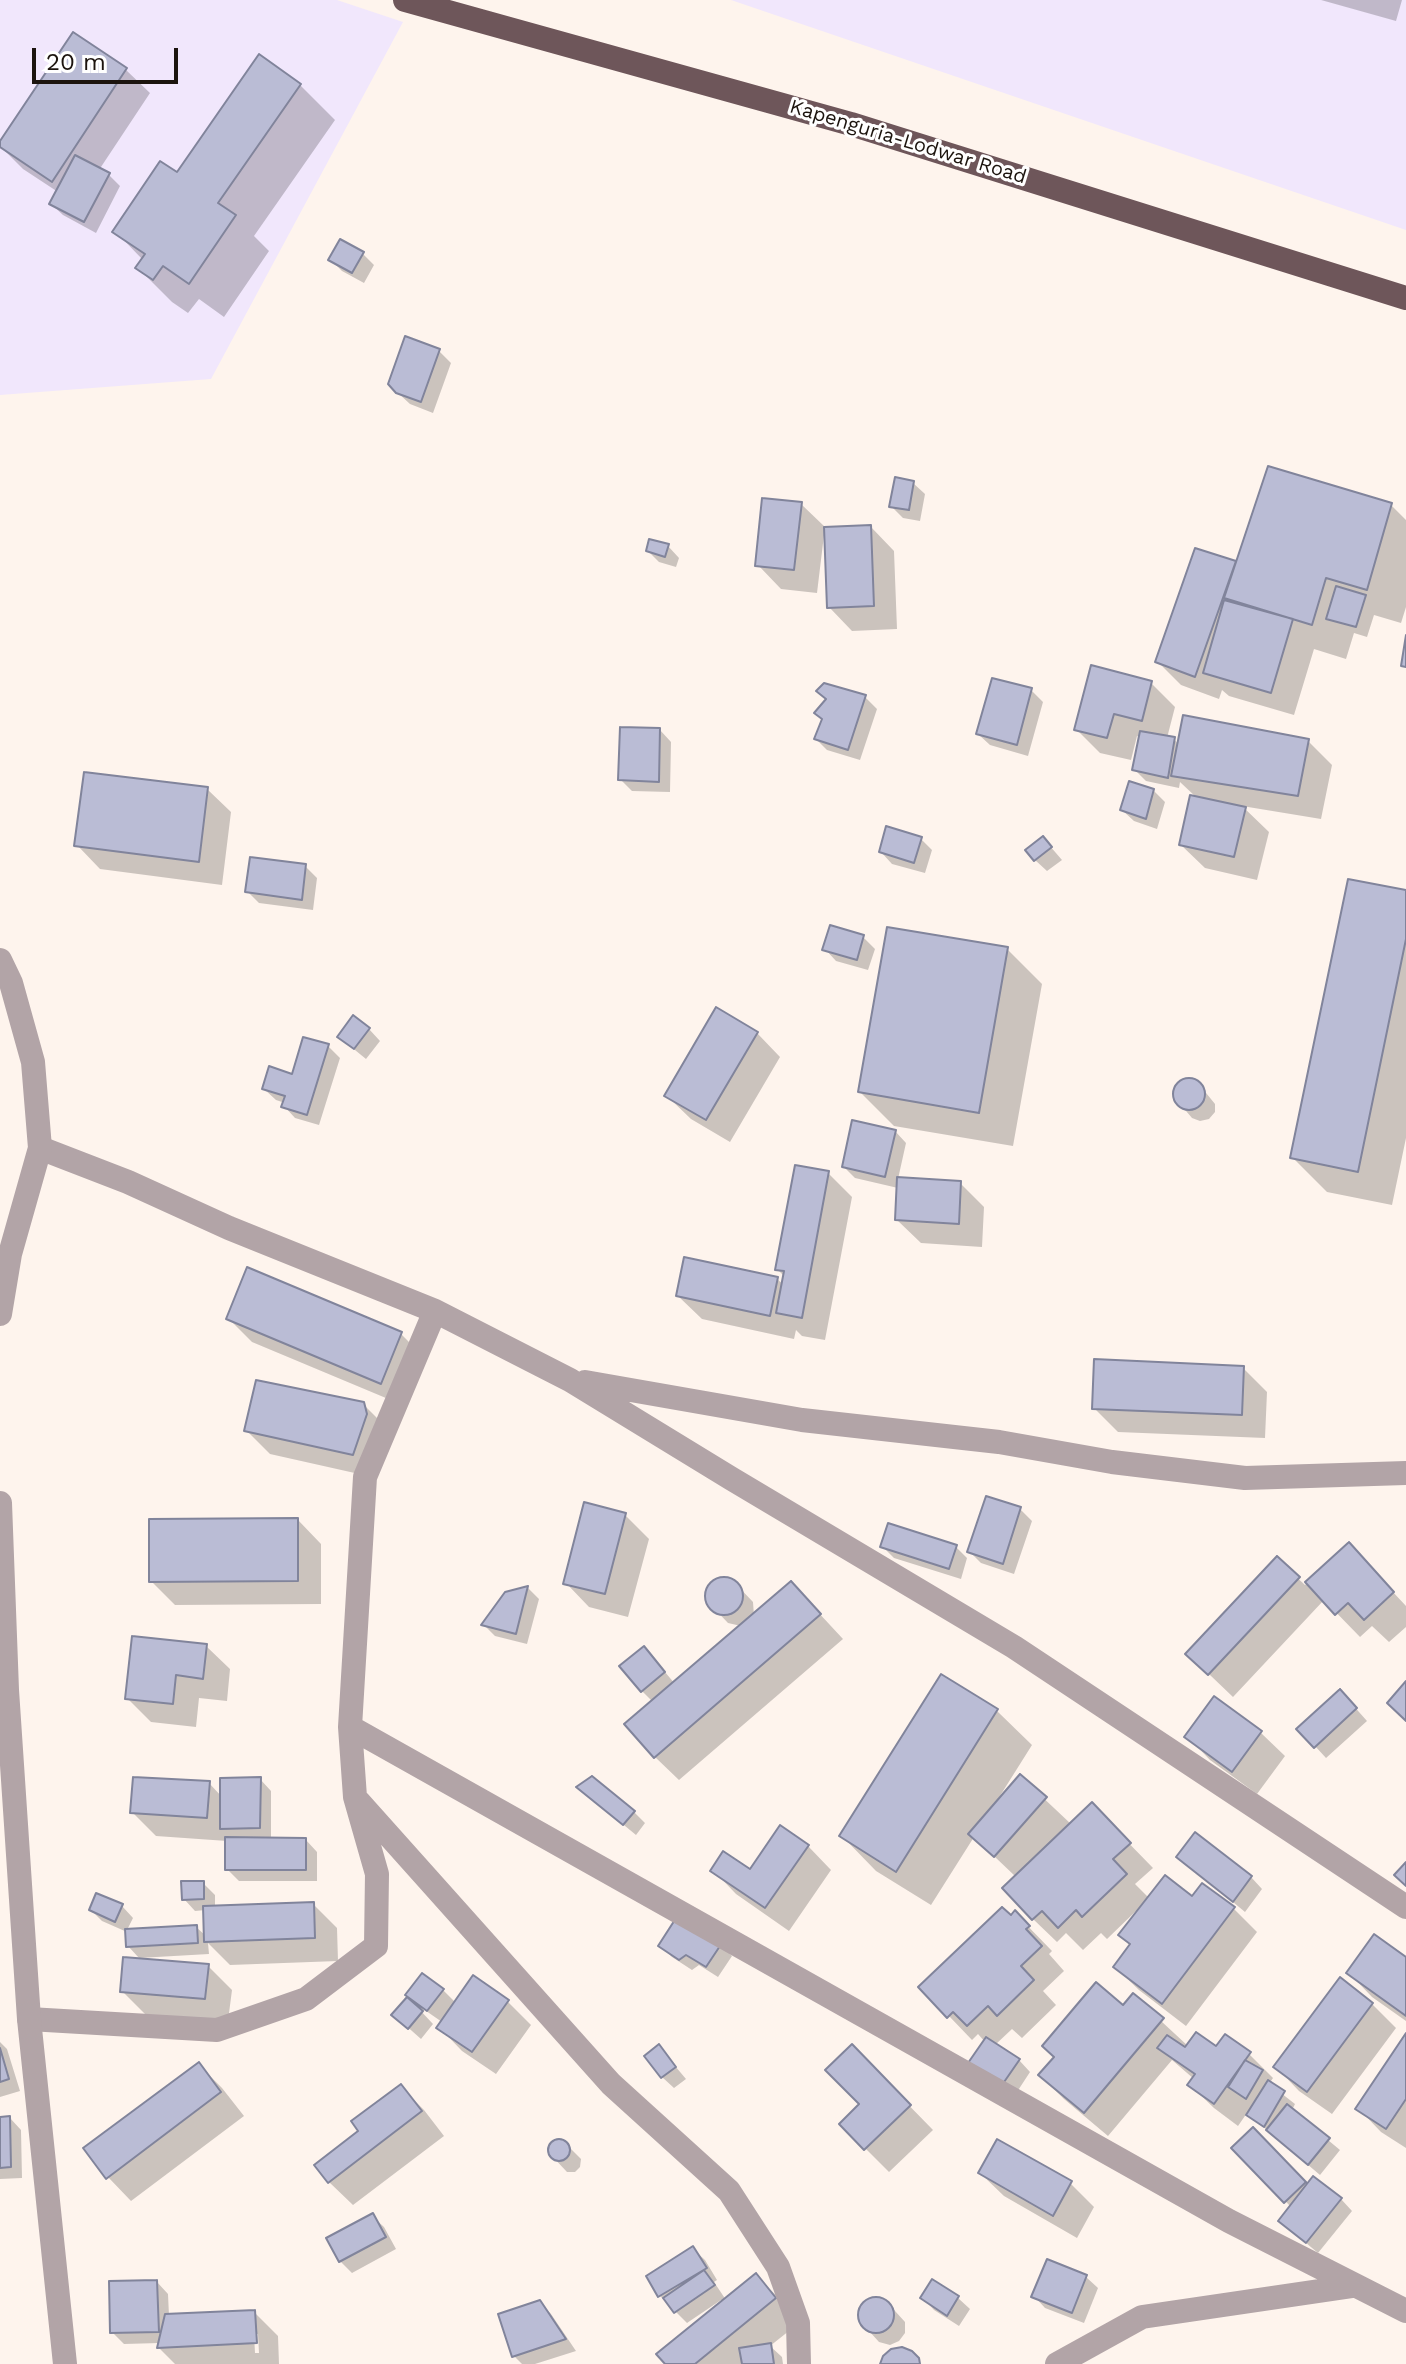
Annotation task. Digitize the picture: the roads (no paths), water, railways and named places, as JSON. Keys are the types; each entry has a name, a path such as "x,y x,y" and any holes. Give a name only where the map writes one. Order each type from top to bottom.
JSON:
{"highway":[{"name":"Kapenguria-Lodwar Road","path":"405,0 851,124 1406,298"}],"street":[{"path":"0,960 11,983 33,1062 40,1148 10,1254 0,1314"},
{"path":"40,1148 435,1311 570,1380 1014,1647 1406,1907"},
{"path":"29,2019 217,2030 306,1999 376,1946 377,1874 355,1797 350,1727 365,1477 435,1311"},
{"path":"570,1380 802,1420 999,1442 1112,1462 1245,1478 1406,1473"},
{"path":"0,1503 7,1690 29,2019 65,2364"},
{"path":"350,1727 1229,2221 1406,2311"},
{"path":"355,1797 611,2084 729,2191 778,2267 798,2323 799,2364"},
{"path":"1057,2364 1142,2317 1353,2286"}]}
